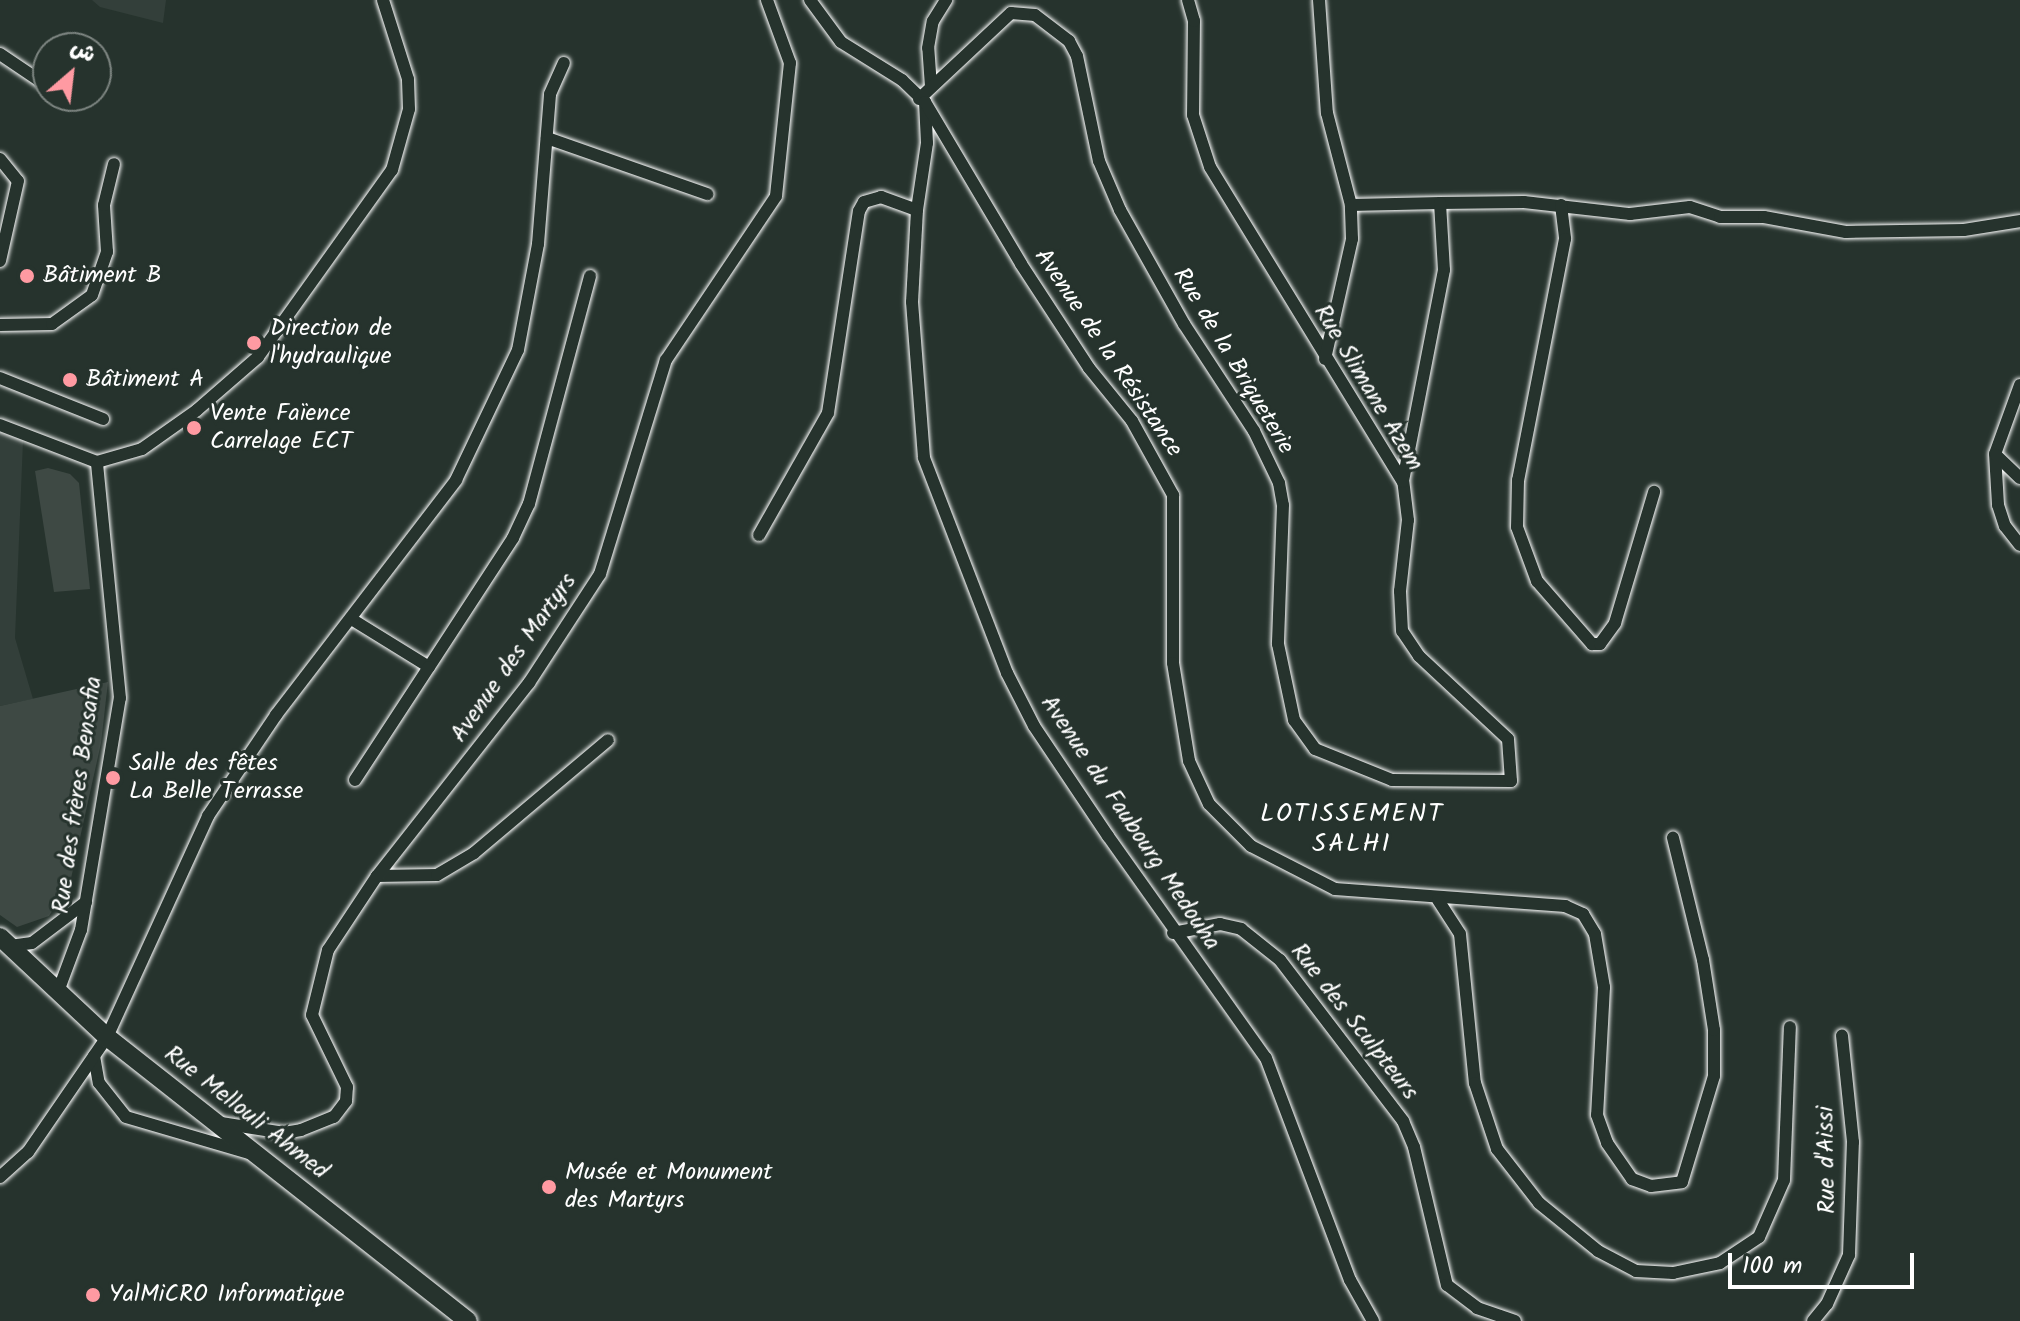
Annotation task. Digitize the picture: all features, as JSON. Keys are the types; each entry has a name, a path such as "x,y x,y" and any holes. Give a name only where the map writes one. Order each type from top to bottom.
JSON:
{"street":[{"path":"0,425 97,462 142,449 197,410 258,357 392,170 409,109 408,79 383,0"},
{"name":"Avenue des Martyrs","path":"221,1123 284,1133 334,1117 346,1101 347,1087 312,1015 328,950 377,876 529,683 600,574 666,360 776,196 790,63 767,0"},
{"path":"810,0 841,42 902,80 922,101"},
{"path":"931,87 928,48 933,21 946,0"},
{"path":"990,30 1016,0"},
{"name":"Rue Slimane Azem","path":"1188,0 1194,21 1191,88 1198,138 1234,210 1403,482 1408,520 1400,591 1402,631 1419,656 1508,739 1511,781"},
{"path":"1319,0 1327,113 1351,205 1352,239 1325,359"},
{"name":"Rue de la Briqueterie","path":"922,101 931,87 1011,13 1022,12 1055,27 1069,41 1080,67 1099,161 1120,210 1270,462 1283,505 1278,644 1287,699 1304,737 1339,762 1392,780 1511,781"},
{"path":"0,54 32,76"},
{"path":"0,1177 28,1152 107,1037 208,816 276,715 353,620 456,480 518,350 538,244 550,94 564,63"},
{"name":"Avenue du Faubourg Medouha","path":"922,101 927,143 917,210 912,302 919,425 935,493 1007,673 1034,726 1173,933 1266,1058 1350,1280 1373,1321"},
{"name":"Avenue de la Résistance","path":"922,101 1021,264 1089,368 1132,421 1173,495 1173,663 1189,761 1209,804 1251,846 1317,882 1354,893 1565,906 1583,914 1595,934 1604,987 1597,1115 1607,1143 1632,1179 1665,1187 1682,1182 1690,1165 1714,1076 1714,1030 1703,960 1673,838"},
{"path":"547,138 707,194"},
{"path":"0,159 18,181 0,261"},
{"path":"0,325 52,324 92,295 107,252 104,205 114,164"},
{"path":"759,535 828,413 859,211 864,202 881,197 917,210"},
{"path":"1403,482 1444,270 1440,203"},
{"path":"1351,205 1561,205 1630,214 1690,207 1720,217 1764,217 1846,232 1964,230 2020,221"},
{"path":"1561,205 1565,239 1518,480 1517,527 1537,581 1592,644 1600,644 1615,623 1654,492"},
{"path":"355,780 513,538 529,504 590,276"},
{"path":"0,378 103,419"},
{"path":"2020,385 1995,454 1998,505 2005,526 2020,545"},
{"path":"1995,454 2020,478"},
{"name":"Rue des frères Bensafia","path":"59,989 86,902 120,698 97,462"},
{"path":"353,620 429,667"},
{"path":"377,876 437,875 474,853 608,740"},
{"path":"1438,900 1460,934 1475,1083 1497,1149 1539,1203 1598,1251 1636,1271 1673,1273 1720,1263 1759,1237 1784,1180 1790,1027"},
{"path":"5,942 32,943 86,902"},
{"name":"Rue des Sculpteurs","path":"1173,933 1220,924 1241,929 1280,960 1403,1121 1447,1285 1477,1308 1515,1321"},
{"name":"Rue Mellouli Ahmed","path":"5,942 59,989 107,1037 263,1156 468,1321"},
{"name":"Rue d'Aissi","path":"1813,1321 1827,1304 1849,1255 1853,1142 1842,1036"},
{"path":"94,1056 99,1083 135,1122 263,1156"}],"shaded area":[{"path":"92,0 166,0 163,23 100,7"},
{"path":"0,431 23,441 15,638 33,699 0,706"},
{"path":"48,468 70,474 79,483 90,589 54,592 35,471"},
{"path":"108,682 101,743 70,883 49,916 17,927 0,915 0,706"}],"place":[{"name":"Bâtiment B","path":"27,276"},
{"name":"Direction de l'hydraulique","path":"254,343"},
{"name":"Bâtiment A","path":"70,380"},
{"name":"Vente Faïence Carrelage ECT","path":"194,428"},
{"name":"Salle des fêtes La Belle Terrasse","path":"113,778"},
{"name":"Musée et Monument des Martyrs","path":"549,1187"},
{"name":"YalMiCRO Informatique","path":"93,1295"}],"district":[{"name":"LOTISSEMENT SALHI","path":"1352,830"}]}
